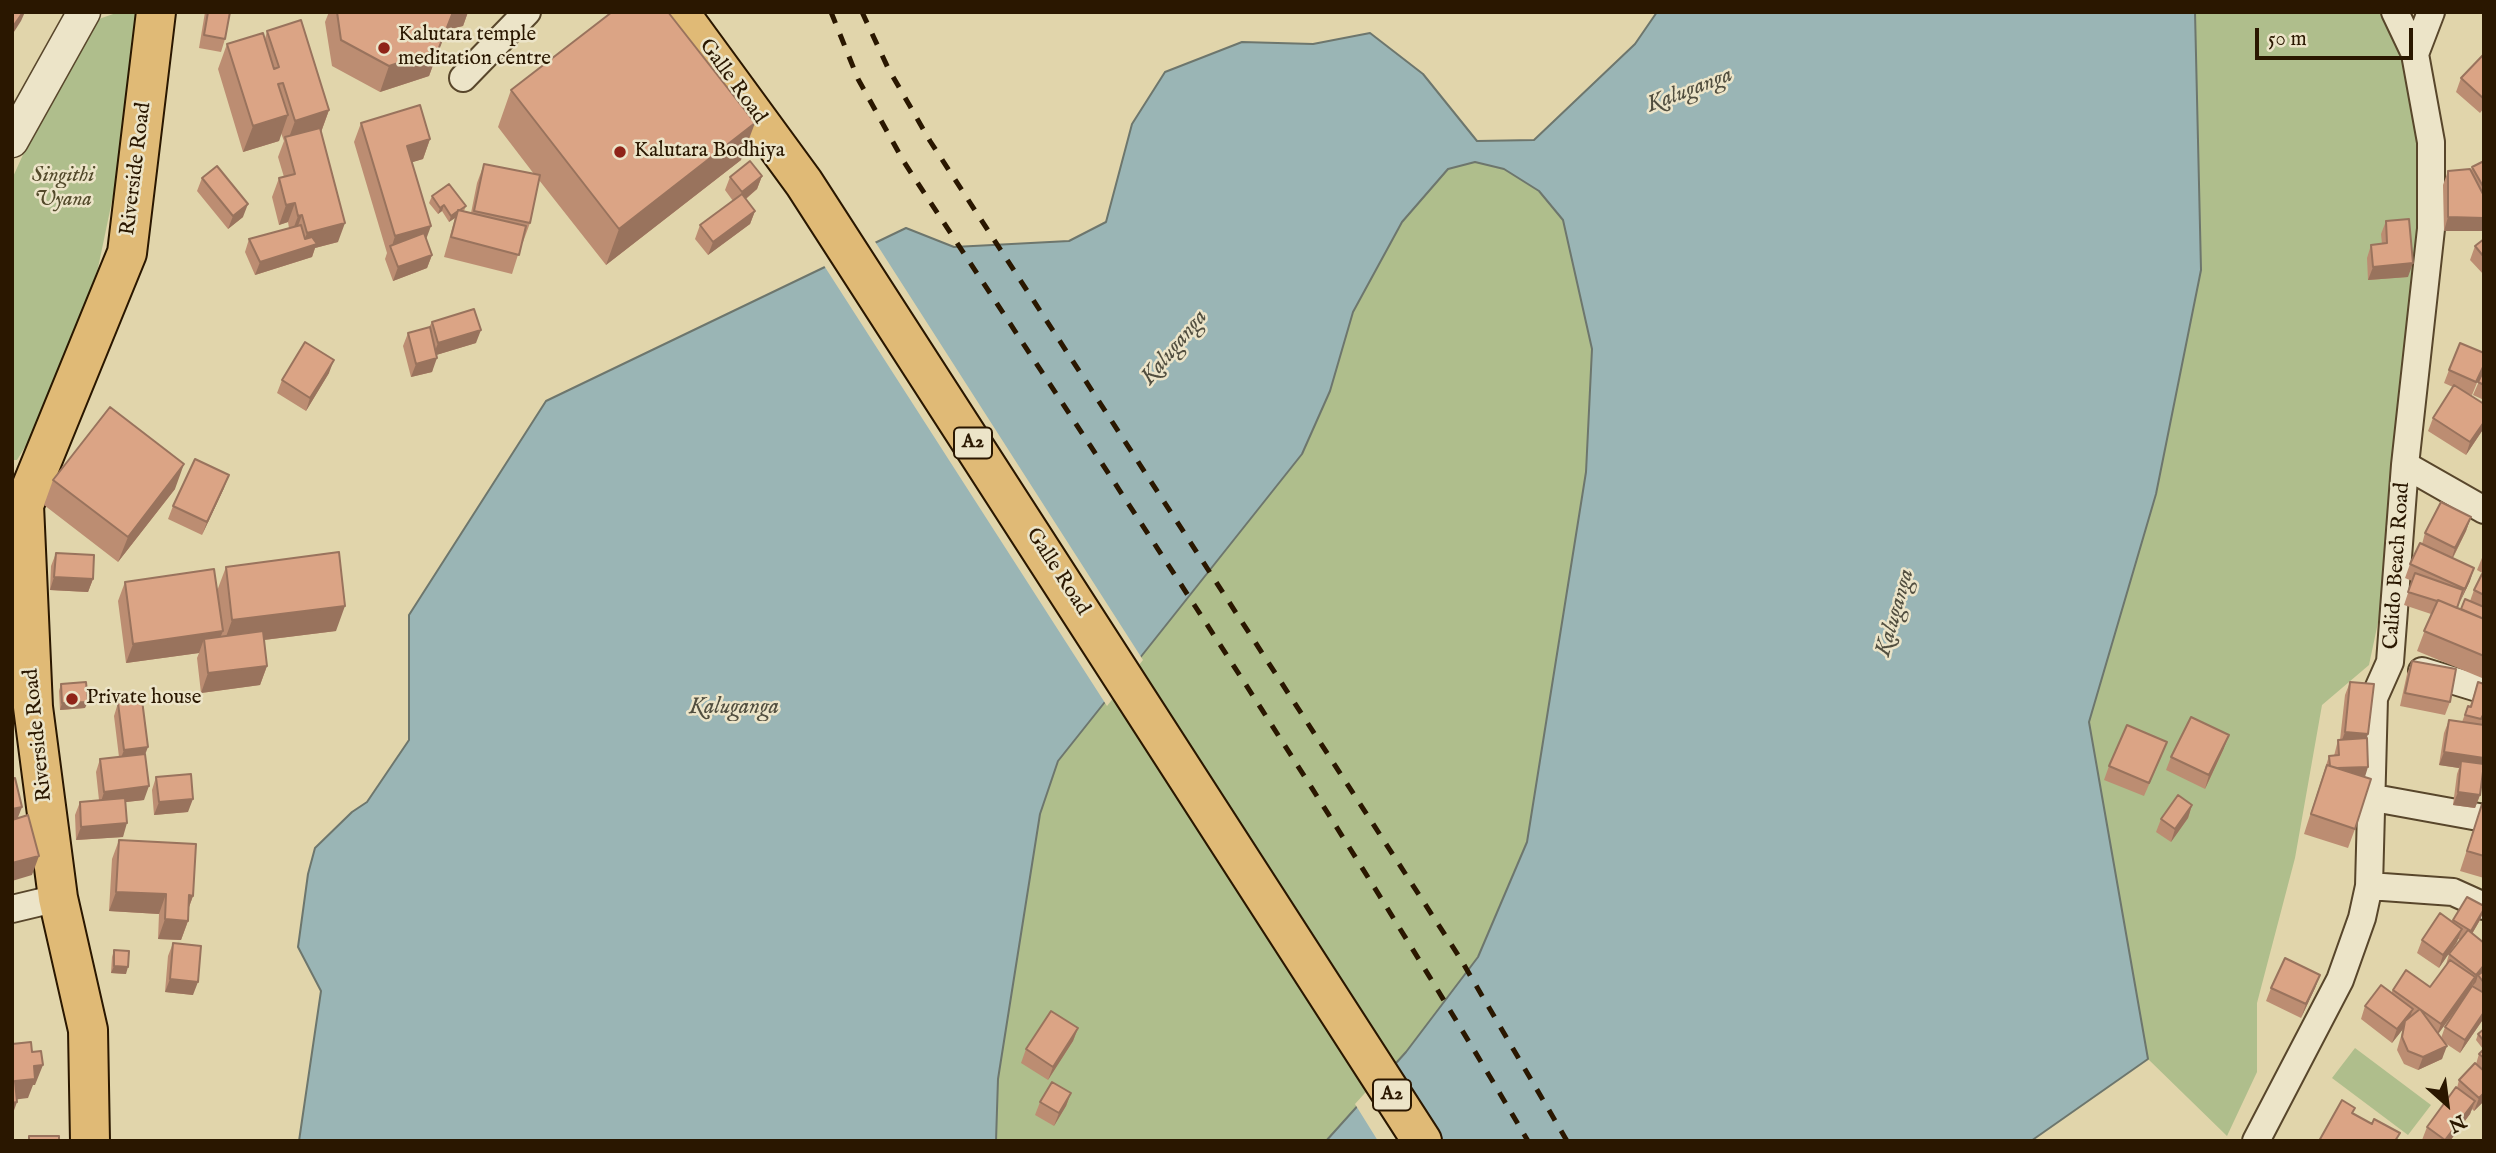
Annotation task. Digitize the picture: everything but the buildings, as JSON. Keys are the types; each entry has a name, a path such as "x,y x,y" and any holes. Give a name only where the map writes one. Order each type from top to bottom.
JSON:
{"main road":[{"name":"Riverside Road","path":"90,1141 88,1030 58,898 33,706 22,485 127,253 156,12"},
{"name":"Galle Road","path":"679,12 804,183 1142,703 1422,1141"}],"street":[{"path":"12,141 83,12"},
{"path":"463,78 527,12"},
{"name":"Calido Beach Road","path":"2256,1141 2340,980 2362,918 2369,886 2374,799 2374,698 2390,662 2405,465 2431,229 2431,142 2415,54 2395,12"},
{"path":"2415,54 2431,12"},
{"path":"2405,465 2484,510"},
{"path":"2390,662 2484,690"},
{"path":"2374,799 2484,818"},
{"path":"2369,886 2453,892 2484,906"},
{"path":"12,909 58,898"}],"green space":[{"name":"Singithi Uyana","path":"119,12 136,12 146,38 98,268 47,411 17,460 12,460 12,179 36,126 96,20"},
{"path":"2195,12 2380,12 2400,49 2421,160 2418,271 2387,580 2369,665 2322,705 2295,858 2257,1003 2257,1072 2227,1136 2148,1059 2089,722 2201,270"},
{"path":"1475,162 1504,169 1539,191 1563,219 1592,349 1586,472 1527,842 1478,957 1406,1052 1326,1141 996,1141 998,1079 1040,814 1058,761 1302,454 1330,391 1353,312 1402,222 1448,169"},
{"path":"2355,1048 2431,1105 2408,1135 2332,1078"}],"water":[{"name":"Kaluganga","path":"1657,12 2195,12 2201,270 2156,494 2089,722 2148,1059 2031,1141 1326,1141 1406,1052 1478,957 1527,842 1586,472 1592,349 1563,220 1539,191 1504,169 1475,162 1448,169 1402,222 1353,312 1330,391 1302,454 1058,761 1040,814 998,1079 996,1141 299,1141 321,991 298,947 308,874 315,848 352,812 367,802 409,740 409,615 546,401 906,228 954,247 1069,241 1106,222 1132,124 1165,72 1242,42 1313,44 1370,33 1423,74 1477,141 1534,140 1635,44"}],"pier":[{"path":"874,240 1143,660 1107,706 823,264"},
{"path":"1391,1064 1439,1141 1378,1141 1355,1104"}],"railway":[{"path":"831,12 858,79 904,162 1300,770 1454,1016 1528,1141"},
{"path":"862,12 888,68 930,141 1460,958 1567,1141"}],"place":[{"name":"Kalutara temple meditation centre","path":"384,48"},
{"name":"Kalutara Bodhiya","path":"620,152"},
{"name":"Private house","path":"72,699"}]}
